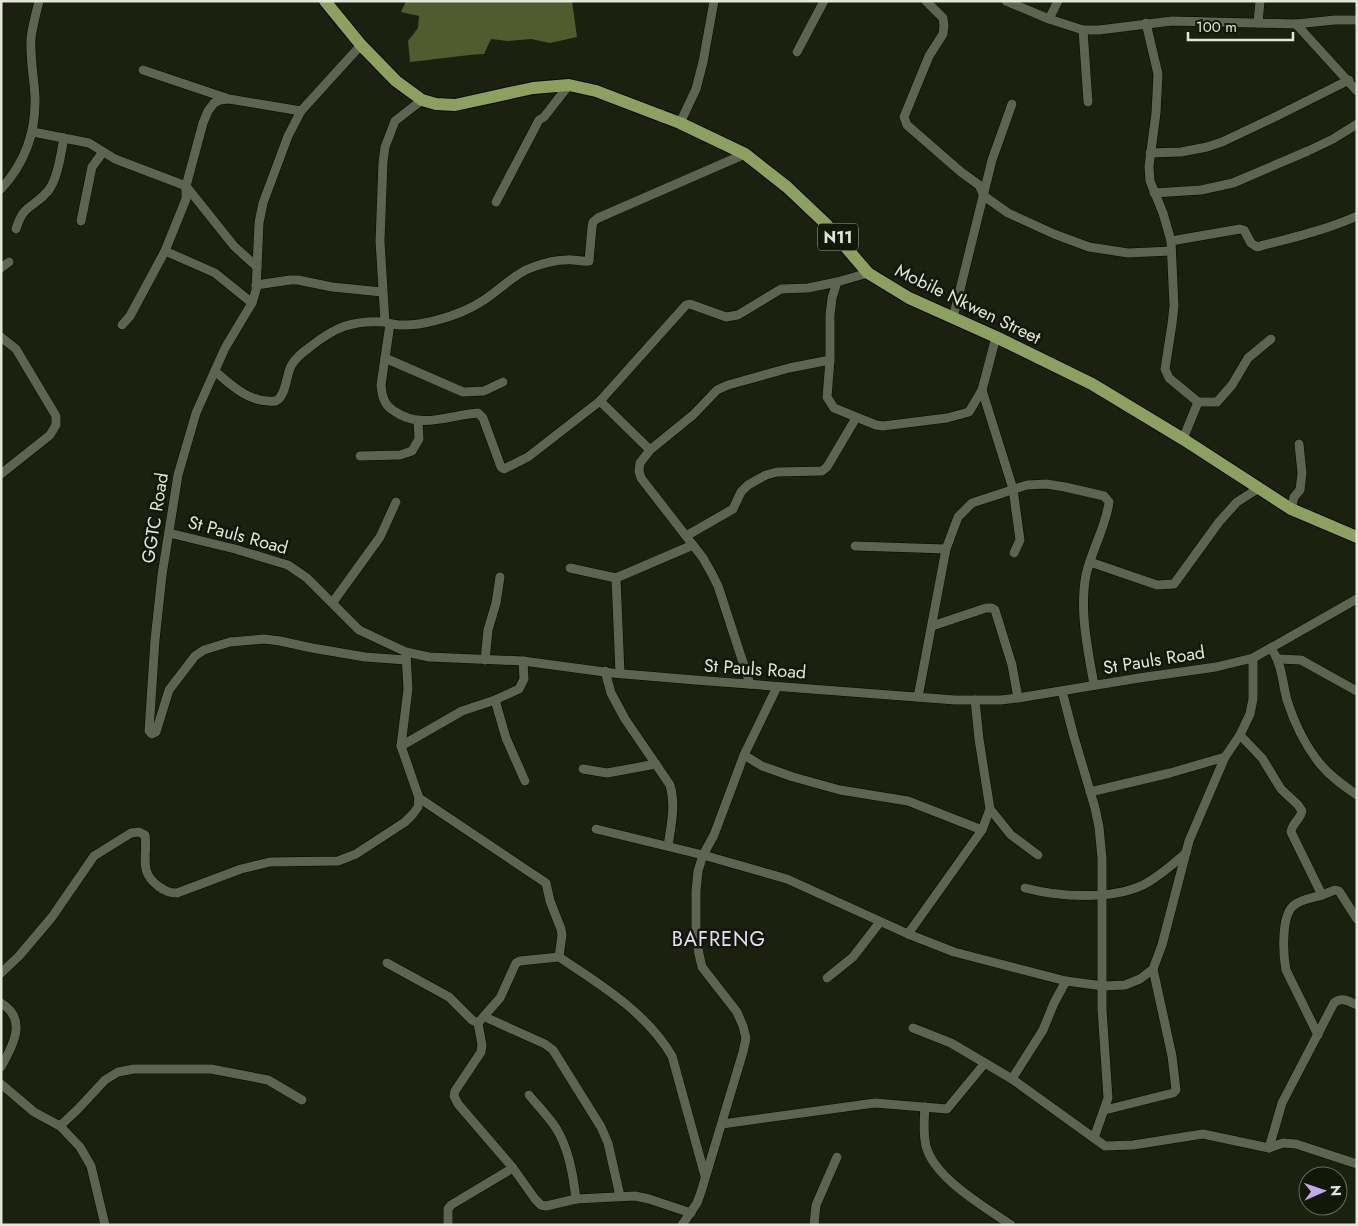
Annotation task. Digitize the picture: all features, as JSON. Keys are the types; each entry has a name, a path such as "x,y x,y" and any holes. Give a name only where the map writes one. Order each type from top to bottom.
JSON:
{"highway":[{"name":"Mobile Nkwen Street","path":"325,1 361,45 396,81 422,100 436,104 455,105 534,88 569,85 596,91 680,123 745,154 787,187 825,223 868,273 909,298 996,337 1092,384 1183,439 1291,509 1357,537"}],"street":[{"path":"1,189 25,155 33,132 35,98 31,38 39,1"},
{"path":"680,123 696,89 709,37 714,1"},
{"path":"798,52 824,1"},
{"path":"926,1 943,18 944,26 942,34 929,56 904,117 907,125 961,172 979,185 984,196 1008,213 1054,234 1089,246 1128,253 1170,252"},
{"path":"1006,1 1049,19 1083,30 1190,20 1296,24 1334,20 1357,20"},
{"path":"1049,19 1058,1"},
{"path":"1258,23 1260,1"},
{"path":"1146,23 1158,74 1156,113 1150,153 1150,181 1164,213 1171,241 1170,252 1174,306 1165,369 1168,378 1198,402 1217,402 1232,385 1248,358 1271,339"},
{"path":"1296,24 1357,91"},
{"path":"1083,30 1088,102"},
{"name":"GGTC Road","path":"361,45 301,110 288,136 263,203 259,223 256,285 252,303 225,348 196,413 178,476 169,533 154,640 149,731 152,734 156,732 169,690 195,656 204,650 230,642 264,639 365,657 406,656"},
{"path":"143,70 229,99 301,110"},
{"path":"1150,153 1182,152 1222,142 1348,80"},
{"path":"496,202 540,120 569,85"},
{"path":"122,325 130,316 165,251 186,199 186,186 208,110 220,100 229,99"},
{"path":"422,100 395,120 385,147 380,241 382,292 388,323 386,358 381,385 382,394 386,404 400,415 418,421 431,421 478,413 483,418 501,467 504,469 528,457 600,401 686,305 690,304 726,317 732,317 781,289 808,288 868,273"},
{"path":"954,318 992,160 1012,104"},
{"path":"1154,193 1201,190 1233,183 1308,151 1357,124"},
{"path":"33,132 90,143 115,159 186,186 234,246 257,267"},
{"path":"16,229 24,210 49,190 54,181 64,138"},
{"path":"81,221 92,167 103,152"},
{"path":"215,371 245,395 255,399 276,401 282,396 291,365 298,356 334,329 351,323 368,321 417,324 447,316 483,301 534,266 565,260 589,261 593,222 598,218 745,154"},
{"path":"1171,241 1240,229 1244,230 1251,243 1257,247 1357,216"},
{"path":"165,251 215,273 252,303"},
{"path":"1,268 9,262"},
{"path":"256,285 298,280 332,287 382,292"},
{"path":"837,282 832,298 830,315 830,360 827,398 834,408 876,425 883,426 946,418 969,412 982,390 996,337"},
{"path":"1,337 16,350 56,416 56,425 50,435 1,474"},
{"path":"386,358 462,392 484,391 503,382"},
{"path":"750,684 718,586 703,558 641,478 639,471 640,463 650,450 693,415 717,390 728,385 789,368 830,360"},
{"path":"982,390 1013,489 1020,540 1014,553"},
{"path":"600,401 650,450"},
{"path":"1183,439 1198,402"},
{"path":"686,536 732,509 741,492 766,475 777,472 822,471 827,467 856,418"},
{"path":"360,456 408,454 419,439 418,421"},
{"path":"1291,509 1294,497 1298,495 1300,490 1302,474 1299,444"},
{"path":"918,697 946,549 958,517 972,503 1027,485 1046,484 1104,496 1109,502 1084,588 1087,643 1094,686"},
{"path":"1090,562 1157,585 1174,584 1219,522 1237,502 1259,488"},
{"path":"333,602 380,537 396,502"},
{"name":"St Pauls Road","path":"169,533 252,553 288,565 307,578 359,630 406,656 523,662 777,687 918,697 976,700 1018,698 1216,667 1254,658 1357,599"},
{"path":"570,568 616,578 693,545"},
{"path":"855,546 946,549"},
{"path":"485,660 488,630 496,603 500,577"},
{"path":"616,578 620,673"},
{"path":"932,626 986,608 995,610 1012,665 1018,698"},
{"path":"1271,648 1278,658 1288,702 1309,748 1321,765 1357,795"},
{"path":"1,973 19,956 52,917 94,856 131,833 139,832 145,834 146,872 153,882 167,893 177,893 252,866 270,862 338,861 356,854 405,822 418,807 419,798 401,746 408,689 406,656"},
{"path":"1105,1110 1173,1093 1176,1090 1172,1056 1153,970 1162,944 1186,853 1199,816 1225,758 1240,736 1250,714 1253,699 1254,658"},
{"path":"1278,658 1301,660 1357,691"},
{"path":"401,746 462,711 495,700 519,689 524,679 523,662"},
{"path":"605,671 611,693 624,720 670,785 673,796 673,808 668,846"},
{"path":"682,1225 697,1203 746,1038 737,1012 702,967 698,954 696,891 698,871 703,855 714,835 744,755 777,687"},
{"path":"1062,691 1099,827 1103,894 1102,1009 1108,1098 1094,1138"},
{"path":"495,700 506,738 525,781"},
{"path":"908,934 982,830 990,809 979,739 976,700"},
{"path":"1240,736 1262,758 1281,789 1302,811 1301,816 1292,826 1291,832 1322,895"},
{"path":"744,755 762,766 793,777 840,790 908,802 982,830"},
{"path":"1090,792 1225,758"},
{"path":"583,768 607,772 656,764"},
{"path":"419,798 546,883 550,901 561,929 559,957"},
{"path":"990,809 1011,835 1038,856"},
{"path":"596,829 703,855 788,879 880,922 954,952 1066,981 1103,986 1125,985 1140,979 1153,970"},
{"path":"1025,888 1064,894 1103,894 1133,889 1145,884 1186,853"},
{"path":"1318,1035 1286,970 1284,961 1285,926 1292,906 1298,902 1335,890 1339,891 1357,919"},
{"path":"827,978 853,957 880,922"},
{"path":"691,1214 649,1198 635,1196 576,1199 546,1206 541,1205 513,1168 458,1104 454,1096 455,1091 481,1052 481,1020 500,998 516,963 559,957 611,992 648,1024 672,1056 705,1177"},
{"path":"387,963 449,997 481,1020 545,1044 553,1050 601,1127 608,1143 620,1196"},
{"path":"1012,1079 1043,1030 1054,1003 1066,981"},
{"path":"1269,1148 1282,1103 1334,1003 1343,999 1357,1005"},
{"path":"1,1003 14,1014 17,1024 12,1047 1,1067"},
{"path":"912,1028 951,1043 1012,1079 1105,1146 1133,1145 1203,1134 1269,1148 1284,1143 1296,1144 1357,1164"},
{"path":"722,1124 875,1103 946,1108 985,1063"},
{"path":"60,1126 105,1080 118,1072 134,1068 211,1069 268,1080 302,1100"},
{"path":"1,1084 34,1112 60,1126 80,1146 90,1166 105,1225"},
{"path":"529,1095 557,1130 574,1177 576,1199"},
{"path":"925,1107 924,1128 926,1147 935,1164 954,1185 1011,1225"},
{"path":"814,1225 816,1205 837,1157"},
{"path":"448,1225 448,1209 451,1205 513,1168"}],"green space":[{"path":"406,1 572,1 577,37 550,43 531,39 508,41 491,39 484,54 410,62 408,41 418,28 419,16 401,12"}],"district":[{"name":"BAFRENG","path":"719,939"}]}
